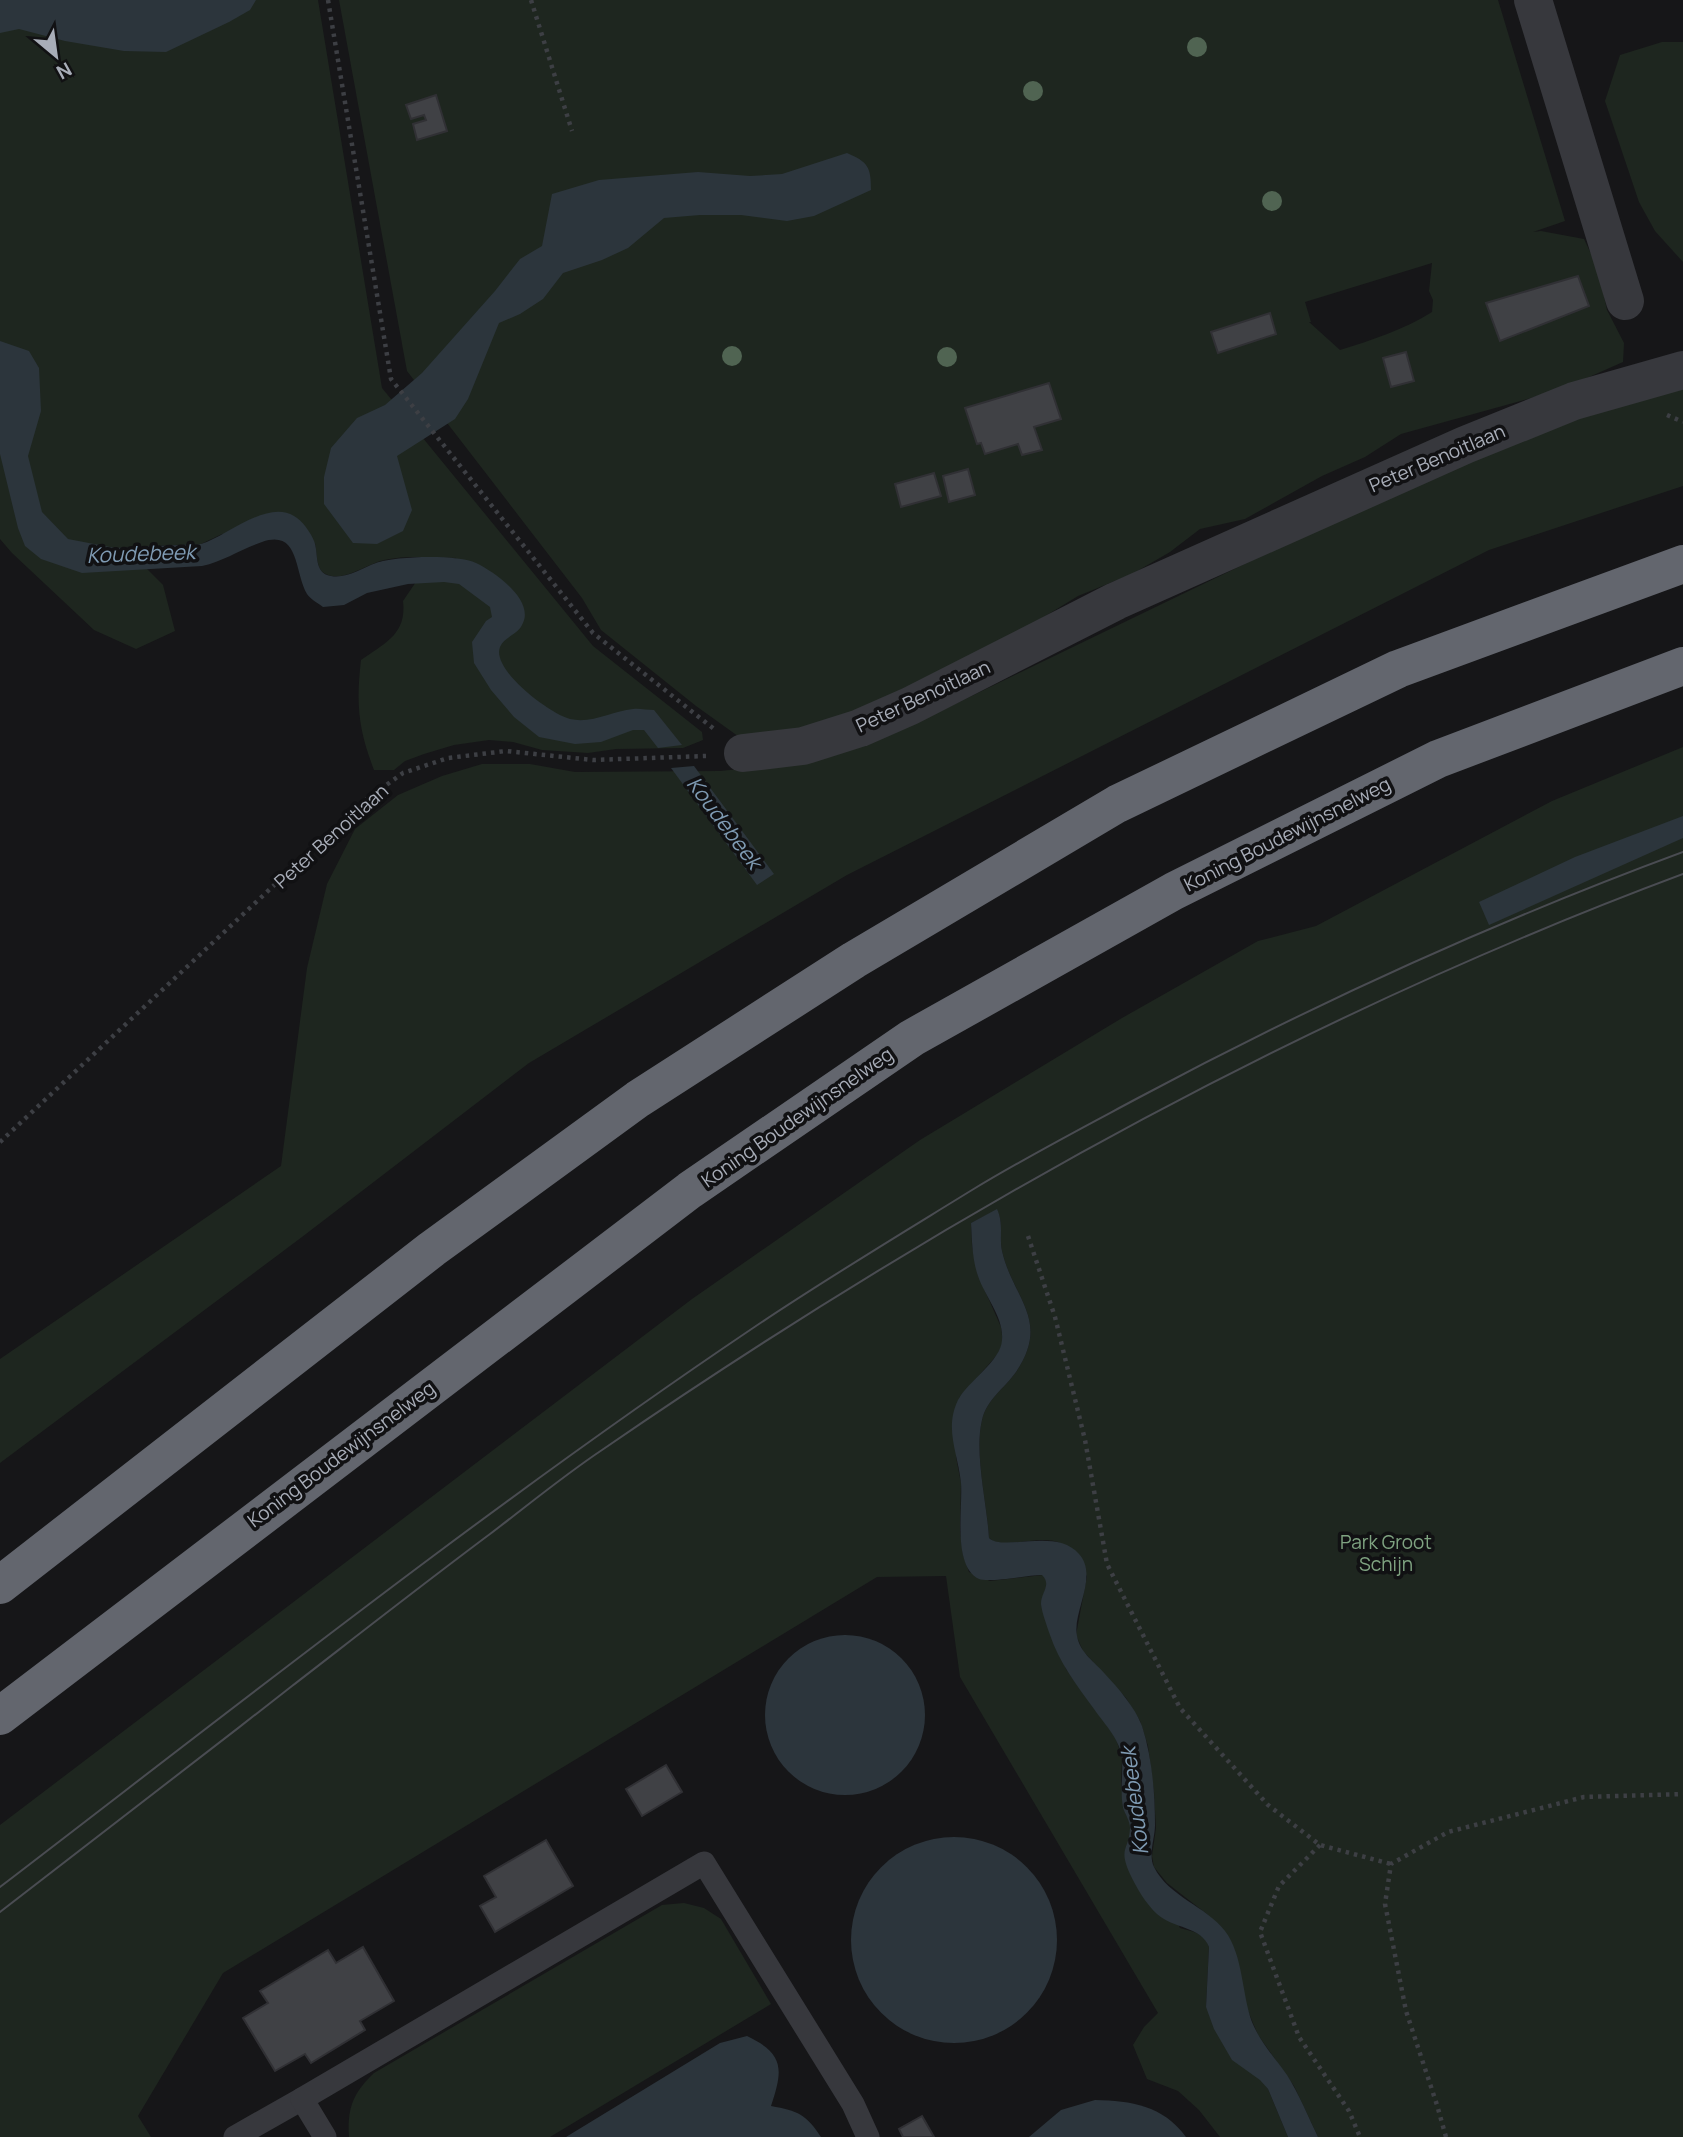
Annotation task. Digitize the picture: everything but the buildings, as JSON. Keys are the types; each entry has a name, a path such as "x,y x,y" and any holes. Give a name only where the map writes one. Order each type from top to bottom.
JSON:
{"highway":[{"path":"0,1585 432,1249 638,1099 854,960 1117,804 1386,675 1683,564"},
{"name":"Koning Boudewijnsnelweg","path":"0,1716 690,1190 912,1038 1174,891 1438,759 1683,666"}],"street":[{"path":"1532,0 1625,301"},
{"name":"Peter Benoitlaan","path":"743,753 803,746 860,728 910,706 1116,601 1452,451 1574,401 1683,370"}],"lane":[{"path":"235,2137 704,1863 853,2104 868,2137"},
{"path":"302,2099 325,2137"}],"path":[{"path":"328,0 391,379 593,633 743,753"},
{"path":"531,0 572,131"},
{"name":"Peter Benoitlaan","path":"0,1142 364,801 403,773 448,758 506,751 593,760 743,753"},
{"path":"1028,1236 1055,1317 1085,1440 1107,1564 1180,1708 1268,1805 1320,1845 1391,1864 1448,1832 1584,1797 1683,1794"},
{"path":"1320,1845 1279,1886 1260,1932 1299,2037 1349,2111 1360,2137"},
{"path":"1391,1864 1385,1903 1406,2011 1446,2137"}],"green space":[{"path":"0,0 318,0 382,388 593,646 702,732 703,740 683,748 616,749 588,753 542,750 513,742 489,740 454,745 424,754 405,761 394,770 374,770 360,716 361,660 386,643 398,630 402,622 403,601 420,576 457,558 394,558 343,576 330,576 321,571 315,543 222,534 201,544 125,547 163,585 175,631 136,649 94,630 12,553 0,539"},
{"path":"339,0 1498,0 1565,221 1533,232 1584,239 1598,268 1607,310 1624,343 1623,362 1571,385 1401,434 1365,457 1322,476 1245,519 1200,529 1170,552 1132,574 1078,596 1034,623 848,721 742,739 601,630 582,598 407,371","holes":["1432,263 1429,291 1433,300 1432,312 1410,324 1340,350 1309,322 1305,302","1269,313 1276,334 1211,332 1212,331"]},
{"path":"1662,42 1683,42 1683,262 1655,231 1639,202 1605,101 1620,55"},
{"path":"1683,389 1683,486 1489,550 847,875 529,1063 0,1463 0,1359 281,1166 307,968 327,884 355,829 398,795 442,776 482,764 530,764 575,772 720,771 779,765 924,719 1369,504 1587,413"},
{"name":"Park Groot Schijn","path":"1683,747 1683,2137 1318,2137 1294,2086 1258,2035 1208,1915 1167,1883 1154,1867 1154,1792 1148,1746 1140,1721 1126,1698 1083,1651 1076,1635 1087,1576 1062,1544 1043,1540 1004,1543 989,1538 979,1447 982,1420 992,1400 1016,1372 1026,1354 1030,1338 1026,1310 1002,1251 997,1210 971,1223 978,1275 1001,1327 1003,1343 997,1355 959,1398 956,1457 961,1483 960,1531 963,1555 969,1572 990,1581 1043,1575 1045,1578 1047,1585 1043,1595 1066,1669 1116,1738 1122,1759 1123,1808 1180,1928 1201,1936 1209,1947 1206,2007 1268,2089 1288,2137 1220,2137 1199,2110 1178,2091 1147,2079 1133,2045 1144,2027 1158,2013 960,1677 946,1576 877,1577 223,1973 138,2116 151,2137 0,2137 0,1825 692,1299 920,1140 1122,1018 1258,941 1316,926 1552,801"},
{"path":"684,1903 704,1908 721,1919 771,2004 550,2137 349,2137 350,2109 356,2094 374,2073 662,1905"}],"water":[{"path":"0,0 256,0 250,10 166,52 124,51 65,41 19,29 0,33"},
{"path":"847,153 867,166 871,190 814,216 787,221 741,215 664,218 628,248 563,273 543,299 520,314 499,323 468,399 455,419 397,456 412,510 403,531 377,544 353,543 324,504 324,477 331,448 357,418 385,405 422,373 520,259 542,246 552,194 599,180 698,172 750,176 782,174"},
{"name":"Koudebeek","path":"0,341 29,351 39,368 41,411 28,456 42,512 68,539 115,548 201,544 259,516 283,512 294,516 306,527 314,541 321,571 331,576 348,575 376,563 397,559 441,557 476,563 503,580 519,597 523,606 525,616 522,625 502,644 500,656 504,667 524,690 549,709 570,719 594,719 633,709 654,710 682,745 658,748 644,730 633,730 601,742 575,744 539,737 514,717 491,690 474,663 472,642 486,621 492,617 490,607 459,584 408,584 367,593 344,605 323,607 307,594 290,547 274,540 262,542 202,566 82,573 41,559 25,546 0,454"},
{"name":"Koudebeek","path":"694,766 774,874 757,885 671,768"},
{"path":"1683,816 1683,838 1489,925 1479,902 1575,857"},
{"name":"Koudebeek","path":"997,1209 1002,1251 1026,1310 1030,1338 1026,1354 1016,1372 992,1400 982,1420 979,1447 989,1538 1006,1543 1057,1542 1069,1546 1079,1554 1084,1563 1086,1583 1076,1626 1077,1636 1085,1652 1126,1698 1142,1726 1154,1787 1154,1867 1169,1886 1217,1922 1231,1940 1255,2029 1287,2075 1318,2137 1288,2137 1268,2089 1232,2060 1214,2029 1206,2007 1209,1947 1200,1935 1157,1914 1132,1879 1125,1859 1130,1828 1122,1802 1121,1752 1111,1732 1063,1664 1054,1645 1041,1604 1045,1579 1042,1575 979,1579 965,1562 961,1536 961,1483 952,1421 958,1400 996,1356 1002,1340 1000,1323 976,1270 971,1223"},
{"path":"845,1635 876,1641 902,1658 919,1684 925,1715 919,1746 902,1772 876,1789 845,1795 814,1789 788,1772 771,1746 765,1715 771,1684 788,1658 814,1641"},
{"path":"954,1837 993,1845 1011,1854 1027,1867 1040,1883 1049,1901 1057,1940 1049,1979 1040,1997 1027,2013 1011,2026 993,2035 954,2043 915,2035 897,2026 881,2013 868,1997 859,1979 851,1940 859,1901 868,1883 881,1867 897,1854 915,1845"},
{"path":"747,2036 768,2049 778,2064 778,2082 771,2106 800,2115 811,2123 821,2137 566,2137 720,2043"},
{"path":"1095,2100 1134,2104 1156,2111 1177,2126 1186,2137 1029,2137 1061,2110"}],"tram line":[{"path":"0,1887 372,1602 561,1462 656,1394 834,1275 992,1178 1204,1063 1338,997 1475,935 1683,852"},
{"path":"0,1912 573,1470 729,1365 859,1283 990,1204 1124,1129 1261,1058 1399,992 1540,930 1683,874"}]}
